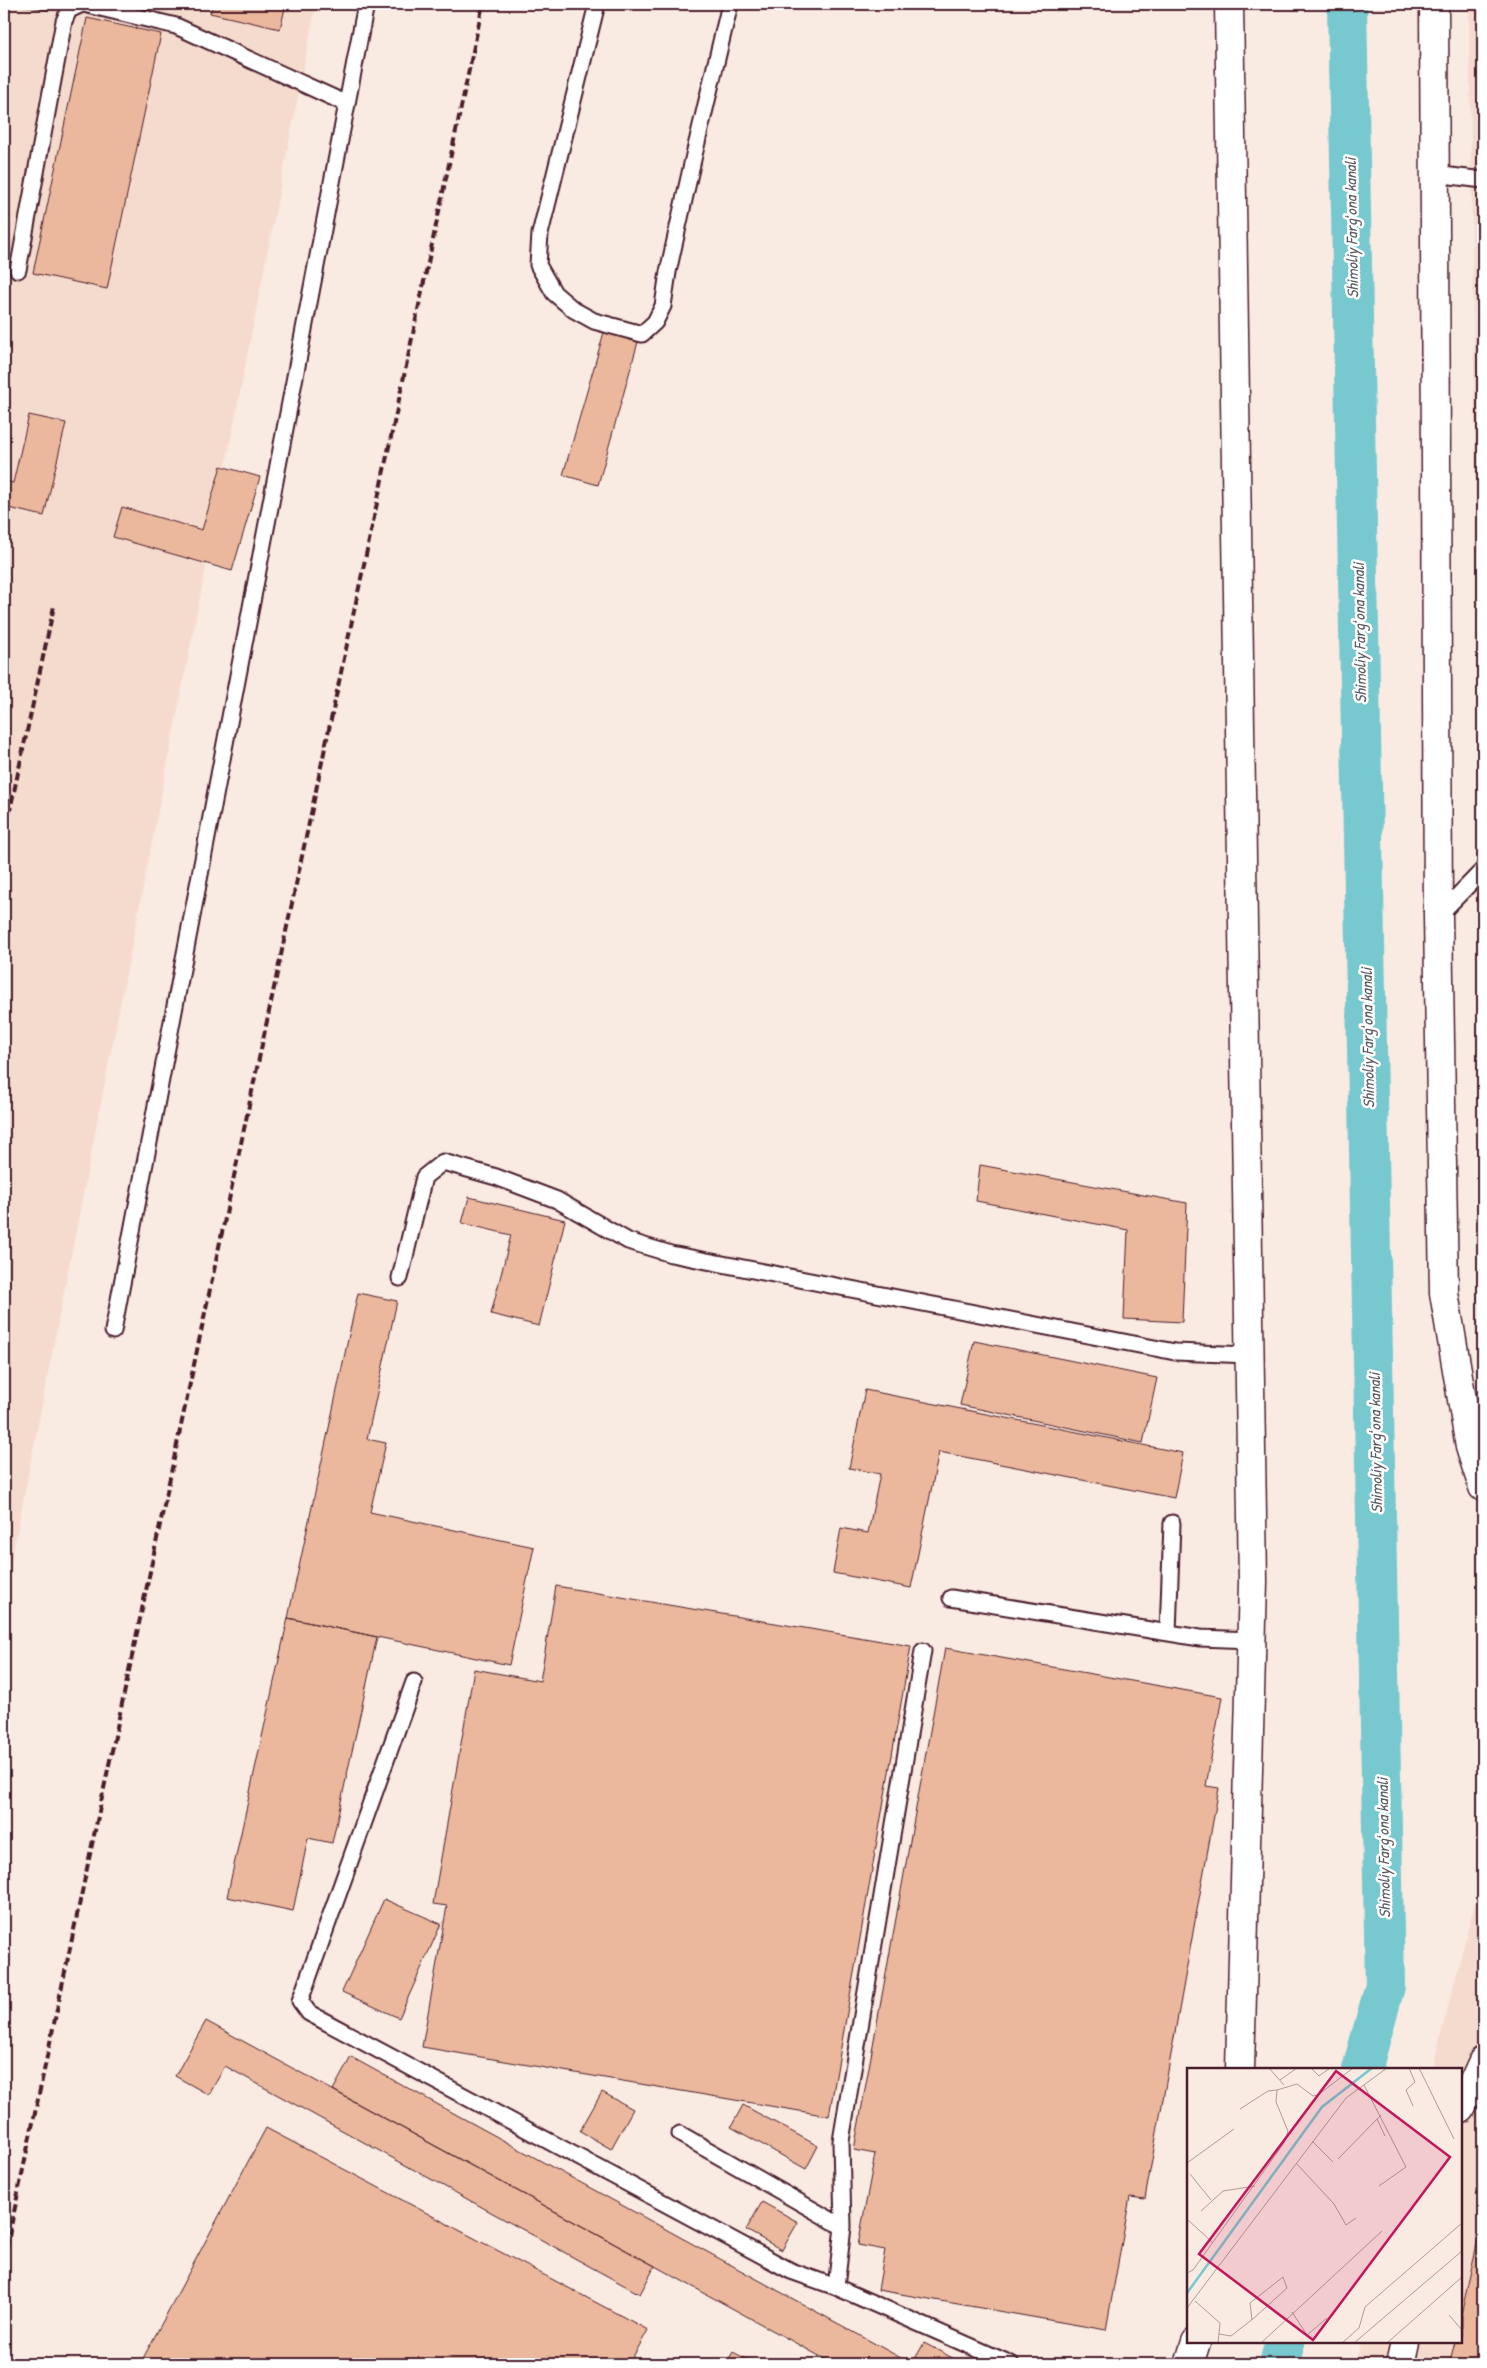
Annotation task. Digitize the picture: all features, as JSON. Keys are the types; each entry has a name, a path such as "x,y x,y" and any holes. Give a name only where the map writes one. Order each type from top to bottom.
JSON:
{"street":[{"path":"1229,4 1249,1356 1251,1640 1240,2068"},
{"path":"1434,4 1438,916 1444,1293 1470,1447 1483,1487"},
{"path":"1462,2107 1483,2061"},
{"path":"1190,2364 1196,2343"},
{"path":"1400,2364 1405,2343"}],"lane":[{"path":"18,270 64,21 69,10 83,4 176,26 347,104"},
{"path":"113,1332 366,4"},
{"path":"597,4 540,234 538,265 554,293 574,310 594,321 642,334 655,322 663,306 668,272 730,4"},
{"path":"1436,174 1483,180"},
{"path":"1438,916 1483,870"},
{"path":"400,1278 424,1177 443,1162 496,1177 557,1200 628,1241 671,1254 1175,1352 1249,1356"},
{"path":"1168,1633 1172,1523"},
{"path":"951,1598 1200,1638 1251,1640"},
{"path":"836,2287 843,2226 841,2141 923,1651"},
{"path":"414,1682 300,2001 309,2013 791,2271 836,2287 1011,2364"},
{"path":"680,2134 843,2226"}],"shaded area":[{"path":"4,4 316,4 4,1598"},
{"path":"1469,4 1483,4 1483,999"},
{"path":"1483,1871 1483,2364 1355,2364 1361,2343 1462,2343 1462,2068 1432,2068"}],"building":[{"path":"15,4 49,4 48,10"},
{"path":"213,4 286,4 280,29 210,13"},
{"path":"87,18 161,34 107,289 33,273"},
{"path":"604,332 638,342 598,485 563,475"},
{"path":"29,415 66,423 44,516 4,507 4,481 13,483"},
{"path":"221,466 260,477 232,571 113,537 122,507 202,530"},
{"path":"980,1165 1187,1203 1182,1322 1124,1319 1128,1230 976,1201"},
{"path":"469,1197 565,1220 539,1326 491,1314 511,1235 462,1223"},
{"path":"358,1293 397,1301 367,1439 386,1443 370,1512 534,1547 509,1665 288,1618"},
{"path":"974,1341 1157,1378 1143,1443 960,1405"},
{"path":"865,1390 1183,1453 1174,1498 939,1452 911,1588 833,1573 841,1528 868,1533 880,1474 849,1468"},
{"path":"556,1586 911,1646 829,2116 422,2047 447,1906 433,1904 474,1669 540,1681"},
{"path":"288,1618 377,1637 332,1843 308,1838 293,1911 227,1897"},
{"path":"945,1648 1222,1697 1206,1786 1219,1788 1145,2199 1130,2197 1106,2330 878,2290 885,2250 858,2245 875,2154 854,2150"},
{"path":"384,1899 441,1924 399,2018 342,1992"},
{"path":"206,2021 655,2266 640,2294 225,2066 209,2095 175,2076"},
{"path":"351,2057 912,2364 834,2364 333,2090"},
{"path":"602,2092 633,2109 611,2149 580,2131"},
{"path":"743,2105 818,2146 806,2169 731,2127"},
{"path":"266,2128 648,2330 629,2364 140,2364"},
{"path":"762,2202 798,2222 782,2250 746,2230"},
{"path":"1483,2217 1483,2364 1463,2364 1450,2361 1455,2343 1462,2343 1462,2311"},
{"path":"924,2343 964,2364 912,2364"},
{"path":"733,2352 756,2364 726,2364"}],"waterway":[{"name":"Shimoliy Fargʻona kanali","path":"1347,4 1385,1986 1362,2068"},
{"name":"Shimoliy Fargʻona kanali","path":"1279,2364 1285,2343"}],"railway":[{"path":"4,2259 483,4"},
{"path":"4,838 54,606"}]}
